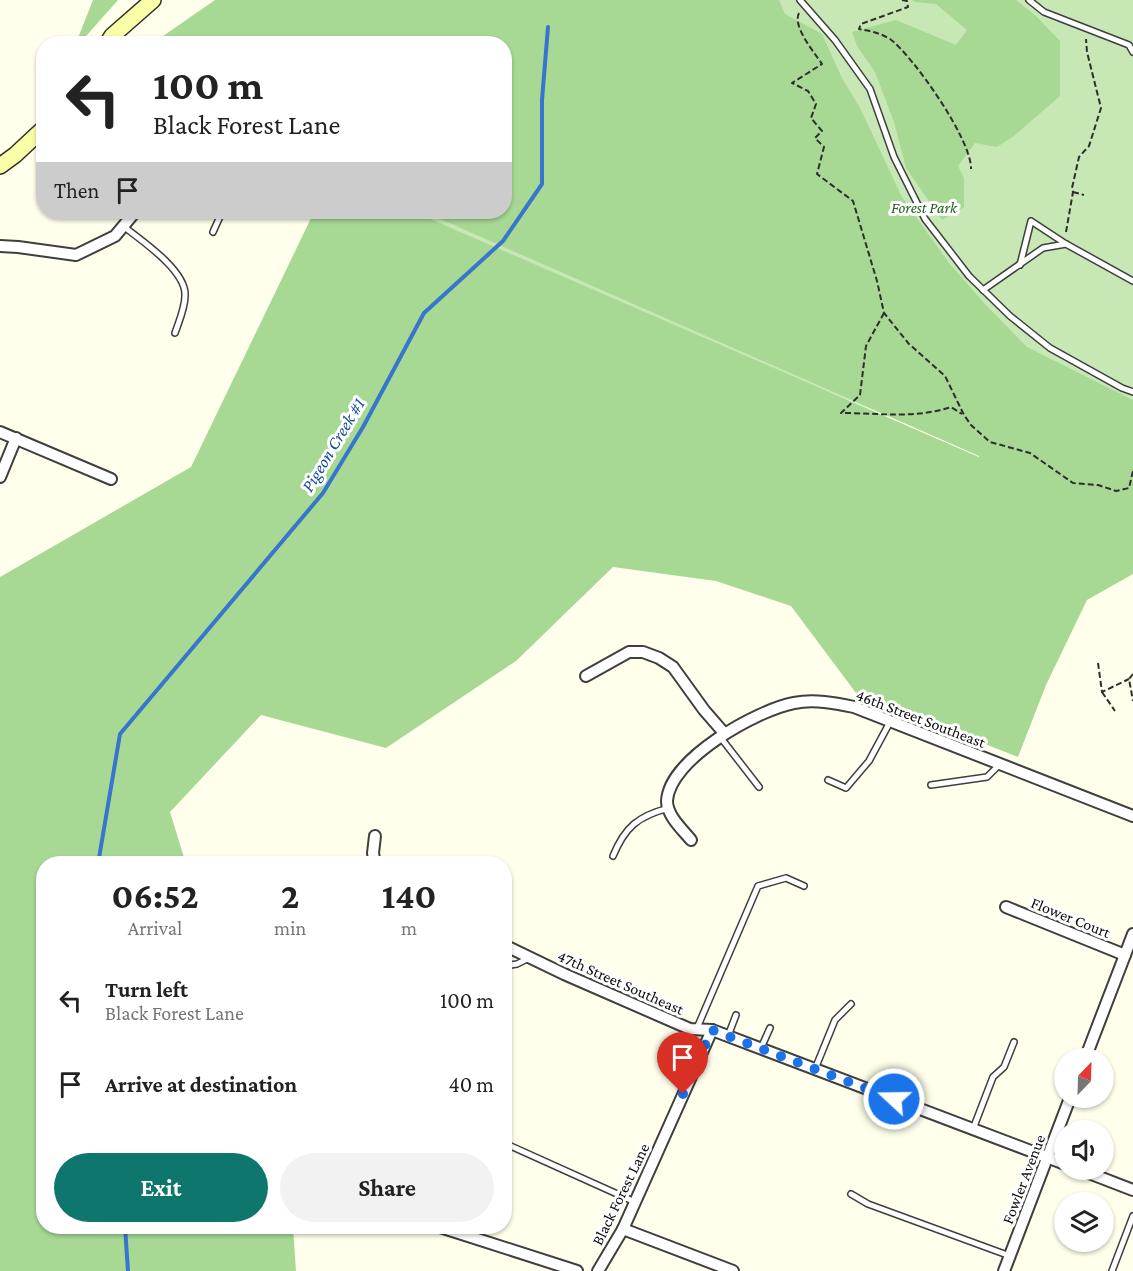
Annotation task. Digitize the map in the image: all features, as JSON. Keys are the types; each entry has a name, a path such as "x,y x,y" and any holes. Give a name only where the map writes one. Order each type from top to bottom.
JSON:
{"main road":[{"path":"112,36 153,0"},
{"path":"0,166 36,135"}],"street":[{"path":"0,246 76,255 115,236 129,219"},
{"path":"0,432 111,479"},
{"path":"0,477 16,438"},
{"path":"586,676 629,652 644,652 659,658 673,667 722,735"},
{"name":"46th Street Southeast","path":"669,808 667,801 672,786 684,769 722,735 760,714 795,702 827,701 854,707 1133,816"},
{"path":"669,808 670,813 691,840"},
{"path":"374,856 375,836"},
{"name":"Flower Court","path":"1006,907 1125,955"},
{"path":"1089,1048 1133,934"},
{"name":"47th Street Southeast","path":"512,949 690,1029 712,1030 1054,1159"},
{"name":"Black Forest Lane","path":"598,1271 623,1229 712,1030"},
{"name":"Fowler Avenue","path":"1004,1271 1066,1108"},
{"path":"1107,1180 1133,1190"},
{"path":"623,1229 733,1271"},
{"path":"460,1234 577,1271"}],"lane":[{"path":"1029,0 1044,12 1129,45 1133,52"},
{"path":"802,3 835,40 870,88 894,157 925,219 969,276 1010,316 1050,348 1133,392"},
{"path":"213,232 219,219"},
{"path":"1020,265 1031,221 1066,244 1133,280"},
{"path":"123,226 175,271 183,283 186,293 175,333"},
{"path":"983,290 1043,248 1066,244"},
{"path":"828,780 846,788 869,761 890,722"},
{"path":"722,735 759,787"},
{"path":"931,785 987,777 1000,764"},
{"path":"613,856 621,837 634,824 654,812 669,808"},
{"path":"697,1028 758,886 786,878 804,885"},
{"path":"512,965 529,958"},
{"path":"815,1069 835,1020 851,1004"},
{"path":"728,1036 736,1016"},
{"path":"761,1048 770,1028"},
{"path":"973,1129 993,1077 1004,1066 1014,1042"},
{"path":"512,1147 635,1202"},
{"path":"851,1194 868,1204 1010,1256"},
{"path":"1112,1271 1133,1215"}],"path":[{"path":"902,0 907,1 908,8 872,19 861,24 859,29 878,32 892,41 933,90 957,128 972,159 971,169"},
{"path":"802,3 796,26 822,64 792,83 808,91 816,104 811,118 822,130 815,138 825,147 817,174 853,201 884,313 909,344 945,376 964,416 990,442 1030,453 1074,483 1098,485 1116,491 1129,488 1133,471"},
{"path":"1066,244 1072,188 1079,157 1089,146 1101,108 1086,39"},
{"path":"1073,192 1084,195"},
{"path":"884,313 866,346 860,395 841,413 878,412 906,416 936,412 951,407 964,416"},
{"path":"1098,663 1102,692 1115,711"},
{"path":"1102,692 1130,679 1133,674"},
{"path":"1130,679 1133,701"}],"green space":[{"path":"93,0 118,0 86,36 79,36"},
{"path":"215,0 779,0 785,14 822,34 902,197 949,263 985,304 1027,347 1133,400 1133,574 1087,600 1046,685 1018,757 856,693 791,606 716,581 613,567 516,661 386,748 261,715 170,812 184,856 36,856 36,1234 293,1234 296,1271 0,1271 0,577 191,467 311,219 430,219 979,457 440,219 512,219 512,36 163,36"},
{"name":"Forest Park","path":"307,0 1133,0 1133,484 1054,484 406,219 512,219 512,36 293,36"},
{"path":"912,0 1016,0 1035,15 1060,41 1060,96 1014,136 997,147 975,143 958,166 964,178 964,207 942,220 906,168 894,122 875,72 857,46 852,32 896,20 956,45 967,30 936,4"}],"waterway":[{"name":"Pigeon Creek #1","path":"99,856 120,734 323,493 363,427 424,313 503,241 542,184 542,100 548,27"},
{"name":"Pigeon Creek #1","path":"125,1234 128,1271"}],"route":[{"path":"683,1094 712,1030 894,1099"}]}
